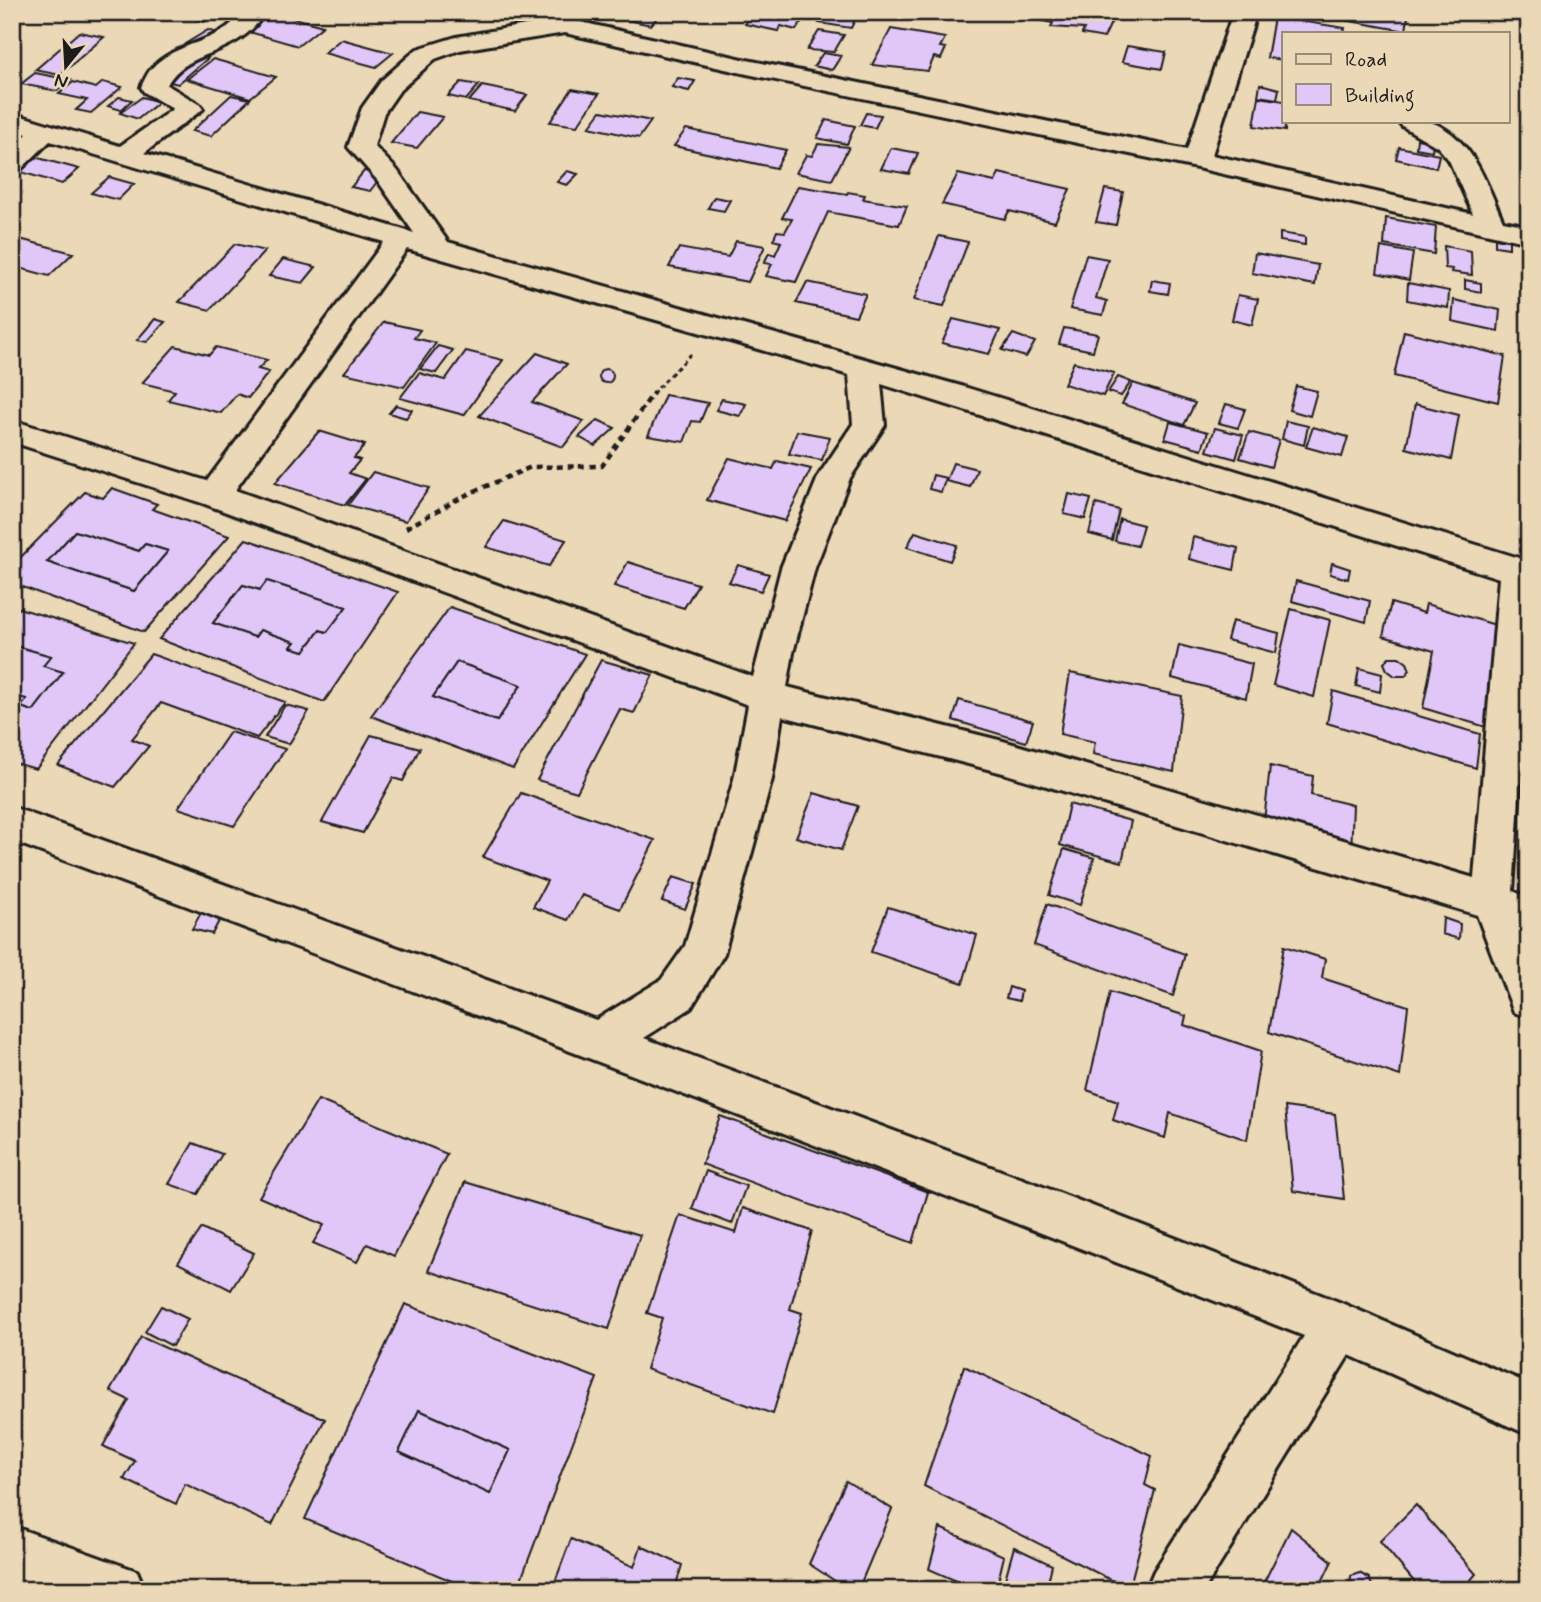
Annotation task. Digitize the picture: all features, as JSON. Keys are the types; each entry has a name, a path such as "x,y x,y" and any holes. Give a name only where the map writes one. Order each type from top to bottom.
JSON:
{"street":[{"path":"124,155 190,109 153,87 157,76 184,56 218,42 241,27 253,12"},
{"path":"1197,160 1245,12"},
{"path":"438,248 388,176 360,148 370,113 391,85 426,54 549,17 1529,234"},
{"path":"12,121 401,238 864,369 1523,573 1517,758 1492,901 1528,989 1529,998"},
{"path":"1413,122 1447,142 1461,158 1492,226"},
{"path":"12,163 45,131"},
{"path":"214,495 401,238"},
{"path":"600,1042 676,994 703,954 753,779 775,653 799,568 835,475 869,425 864,369"},
{"path":"12,431 214,495 767,697 1003,757 1492,901 1529,917"},
{"path":"12,824 1023,1202 1339,1326 1529,1410"},
{"path":"1173,1590 1339,1326"},
{"path":"12,1552 118,1590"}],"path":[{"path":"367,552 468,494 531,467 602,466 646,400 717,327"}],"building":[{"path":"188,12 220,12 204,22 184,15"},
{"path":"271,12 323,26 298,46 246,31"},
{"path":"621,12 662,12 651,25 617,18"},
{"path":"743,12 808,12 796,30 781,26 778,31 745,24 752,14"},
{"path":"825,12 859,12 851,28 819,23"},
{"path":"1042,12 1116,12 1104,38 1082,34 1084,29 1051,27 1053,23 1038,20"},
{"path":"1378,12 1408,17 1406,31 1311,14"},
{"path":"1274,17 1345,28 1344,32 1282,32 1282,60 1267,58"},
{"path":"891,29 945,38 940,47 946,48 941,59 934,57 928,71 872,65"},
{"path":"208,30 220,34 197,48 185,44"},
{"path":"819,31 844,35 834,52 807,50"},
{"path":"79,32 104,37 60,75 35,70"},
{"path":"341,39 393,53 376,67 324,53"},
{"path":"1127,46 1166,52 1162,69 1122,62"},
{"path":"823,53 841,56 832,70 814,66"},
{"path":"192,54 208,58 178,84 162,80"},
{"path":"213,59 276,77 250,98 187,79"},
{"path":"35,73 71,80 57,91 21,84"},
{"path":"678,78 695,81 689,91 672,87"},
{"path":"73,82 96,88 103,82 122,87 91,113 76,110 87,100 59,94"},
{"path":"461,82 479,85 466,100 448,96"},
{"path":"1260,84 1279,89 1277,99 1258,96"},
{"path":"482,86 527,95 515,111 469,101"},
{"path":"572,89 599,94 577,126 550,122"},
{"path":"231,95 250,99 211,136 192,131"},
{"path":"119,97 132,100 121,110 108,106"},
{"path":"142,97 159,102 138,119 120,113"},
{"path":"1259,97 1282,101 1285,131 1254,126"},
{"path":"601,111 651,121 639,138 589,127"},
{"path":"417,112 443,117 417,148 391,143"},
{"path":"866,113 881,115 875,128 860,125"},
{"path":"826,120 855,126 847,144 817,138"},
{"path":"686,129 786,150 776,168 674,146"},
{"path":"1417,139 1433,142 1432,151 1416,148"},
{"path":"818,144 849,147 832,180 796,173 806,155 812,156"},
{"path":"1399,147 1439,155 1436,168 1396,159"},
{"path":"891,148 918,153 909,174 881,169"},
{"path":"31,156 79,169 62,184 14,170"},
{"path":"364,171 383,174 370,191 351,187"},
{"path":"567,171 578,174 567,185 557,182"},
{"path":"999,173 1070,189 1055,222 1009,211 1005,219 942,204 958,174 995,182"},
{"path":"109,177 134,184 118,200 91,193"},
{"path":"798,186 865,195 863,199 907,206 899,225 828,212 796,282 766,276 772,264 764,263 769,253 775,255 781,242 773,240 777,231 785,232 792,219 782,218"},
{"path":"1105,189 1123,192 1116,225 1096,222"},
{"path":"714,197 730,200 724,211 708,208"},
{"path":"1386,218 1436,227 1434,254 1384,245"},
{"path":"1280,233 1305,237 1305,245 1280,241"},
{"path":"939,236 968,242 944,306 914,300"},
{"path":"12,237 73,253 49,276 12,266"},
{"path":"1495,238 1509,240 1509,248 1495,246"},
{"path":"736,241 765,246 748,282 669,267 679,248 728,257"},
{"path":"235,244 265,251 210,310 179,302"},
{"path":"1444,246 1471,251 1472,275 1451,272 1452,269 1445,268"},
{"path":"1381,247 1413,253 1409,280 1377,273"},
{"path":"1255,253 1318,265 1315,285 1252,273"},
{"path":"1086,255 1108,259 1096,298 1107,301 1103,315 1070,309"},
{"path":"283,259 316,267 303,283 269,276"},
{"path":"1152,280 1170,283 1168,294 1150,291"},
{"path":"1465,280 1481,283 1481,292 1465,289"},
{"path":"807,282 866,294 856,316 796,303"},
{"path":"1408,283 1449,291 1448,308 1407,300"},
{"path":"1238,295 1258,299 1252,325 1232,320"},
{"path":"1454,300 1500,310 1498,331 1452,321"},
{"path":"155,319 165,322 147,342 137,340"},
{"path":"953,319 1000,330 989,354 942,343"},
{"path":"384,322 420,330 414,338 436,343 404,387 344,373"},
{"path":"1064,328 1098,334 1093,351 1059,344"},
{"path":"1404,331 1505,356 1498,402 1394,376"},
{"path":"1013,334 1035,342 1026,357 1002,350"},
{"path":"175,346 209,355 216,347 267,360 258,369 269,372 248,398 237,394 221,413 168,400 175,391 142,383"},
{"path":"438,346 453,350 436,373 420,369"},
{"path":"466,351 503,360 464,415 400,398 419,373 445,380"},
{"path":"537,353 567,364 532,402 584,421 563,447 479,416"},
{"path":"1074,362 1114,373 1103,396 1064,384"},
{"path":"606,369 611,371 611,381 606,383 601,381 599,376 601,371"},
{"path":"1118,377 1131,382 1121,396 1108,392"},
{"path":"1133,383 1195,403 1184,425 1122,404"},
{"path":"1296,386 1317,391 1310,416 1289,410"},
{"path":"665,395 708,403 700,422 692,421 684,442 648,436"},
{"path":"722,399 746,404 740,416 716,410"},
{"path":"1226,404 1245,409 1238,428 1219,423"},
{"path":"1415,404 1459,415 1451,460 1406,448"},
{"path":"396,405 412,410 406,418 389,413"},
{"path":"598,420 615,428 595,446 579,437"},
{"path":"1286,421 1308,426 1304,445 1282,439"},
{"path":"1170,422 1208,432 1202,449 1165,439"},
{"path":"1313,427 1348,437 1342,457 1306,447"},
{"path":"1215,428 1243,435 1236,459 1207,451"},
{"path":"319,431 365,445 354,458 360,460 349,473 366,479 345,505 275,483"},
{"path":"797,431 830,437 822,460 789,454"},
{"path":"1249,432 1279,440 1271,467 1240,458"},
{"path":"729,458 773,469 777,461 811,469 785,521 707,500"},
{"path":"953,463 977,469 970,487 946,481"},
{"path":"373,472 429,488 406,521 348,505"},
{"path":"933,475 946,478 941,492 929,489"},
{"path":"112,488 157,504 152,509 229,536 144,632 12,583 12,566 85,492 103,498","holes":["75,531 139,551 145,544 168,551 134,591 47,562"]},
{"path":"1069,494 1091,499 1085,519 1064,514"},
{"path":"1096,504 1119,510 1112,540 1089,534"},
{"path":"1120,519 1143,525 1137,546 1115,541"},
{"path":"504,521 566,540 549,566 486,547"},
{"path":"75,531 139,551 145,544 168,551 134,591 47,562"},
{"path":"915,532 957,545 950,561 907,547"},
{"path":"1193,537 1238,548 1234,570 1189,559"},
{"path":"246,539 398,592 324,702 159,639","holes":["267,581 346,607 327,632 320,630 304,651 291,647 295,642 260,630 255,637 213,623 243,585 260,590"]},
{"path":"628,562 698,584 684,608 614,586"},
{"path":"1332,563 1350,569 1348,579 1330,574"},
{"path":"738,565 769,574 761,591 729,582"},
{"path":"267,581 346,607 327,632 320,630 304,651 291,647 295,642 260,630 255,637 213,623 243,585 260,590"},
{"path":"1296,581 1370,601 1366,622 1292,601"},
{"path":"1391,603 1424,613 1426,604 1502,627 1486,727 1423,708 1434,651 1383,636"},
{"path":"12,606 134,643 36,769 12,762 12,695 27,699 21,707 33,711 63,672 43,666 51,656 12,645"},
{"path":"450,607 585,654 513,769 371,716","holes":["457,662 521,685 497,721 433,697"]},
{"path":"1291,609 1330,620 1314,697 1273,685"},
{"path":"1232,621 1279,633 1276,653 1227,640"},
{"path":"12,645 51,656 43,666 63,672 33,711 21,707 27,699 12,695"},
{"path":"1179,645 1252,664 1246,698 1172,678"},
{"path":"151,654 285,702 257,738 161,703 132,739 149,746 115,787 58,765"},
{"path":"1389,657 1399,657 1407,663 1410,670 1405,676 1395,676 1387,670 1384,663"},
{"path":"601,660 653,675 634,713 620,709 577,792 537,780"},
{"path":"457,662 521,685 497,721 433,697"},
{"path":"1359,668 1382,674 1380,692 1356,686"},
{"path":"1070,673 1182,696 1174,772 1093,754 1095,742 1060,734"},
{"path":"1333,691 1480,734 1476,768 1327,723"},
{"path":"959,700 1033,721 1026,742 953,720"},
{"path":"285,705 309,711 289,744 265,737"},
{"path":"230,732 285,749 234,826 178,808"},
{"path":"371,735 420,748 403,781 393,778 363,833 322,822"},
{"path":"1270,766 1313,776 1311,795 1353,805 1351,853 1263,831"},
{"path":"521,793 655,840 620,909 582,895 568,920 533,907 547,881 483,857"},
{"path":"814,793 858,806 841,850 796,837"},
{"path":"1069,804 1131,821 1122,862 1060,845"},
{"path":"1064,849 1094,858 1080,905 1049,895"},
{"path":"673,877 696,884 685,909 662,901"},
{"path":"1047,904 1185,954 1173,996 1034,945"},
{"path":"204,907 224,912 212,934 192,929"},
{"path":"888,907 977,935 963,983 871,952"},
{"path":"1443,918 1460,924 1459,939 1442,934"},
{"path":"1284,946 1325,959 1322,978 1408,1006 1400,1076 1269,1032"},
{"path":"1009,987 1021,991 1019,1001 1006,998"},
{"path":"1110,992 1186,1016 1184,1025 1261,1051 1247,1140 1170,1113 1165,1138 1113,1120 1118,1101 1087,1090"},
{"path":"318,1100 447,1154 394,1256 367,1244 357,1262 313,1243 324,1225 259,1197"},
{"path":"1285,1107 1335,1114 1344,1199 1293,1191"},
{"path":"720,1116 928,1192 913,1243 702,1164"},
{"path":"193,1143 222,1154 198,1194 169,1184"},
{"path":"706,1171 746,1186 732,1224 692,1209"},
{"path":"465,1182 640,1235 609,1329 428,1271"},
{"path":"743,1208 812,1231 790,1309 802,1313 773,1414 646,1369 662,1318 647,1313 680,1215 736,1233"},
{"path":"202,1228 254,1253 231,1290 178,1263"},
{"path":"405,1304 597,1378 517,1590 473,1590 305,1519","holes":["419,1410 510,1450 490,1494 399,1452"]},
{"path":"161,1306 188,1319 172,1346 145,1332"},
{"path":"141,1337 325,1419 272,1525 185,1484 176,1504 124,1479 135,1461 103,1446 129,1400 110,1391"},
{"path":"964,1366 1152,1456 1145,1485 1155,1490 1129,1589 924,1486"},
{"path":"419,1410 510,1450 490,1494 399,1452"},
{"path":"846,1481 892,1509 858,1590 849,1590 809,1564"},
{"path":"1416,1505 1476,1574 1462,1590 1421,1590 1380,1541"},
{"path":"940,1528 1004,1556 996,1590 977,1590 929,1569"},
{"path":"1291,1528 1332,1561 1318,1590 1260,1590"},
{"path":"571,1539 634,1567 641,1546 682,1565 675,1588 680,1590 552,1590"},
{"path":"1014,1547 1052,1565 1046,1590 1002,1590"},
{"path":"1359,1573 1369,1578 1374,1590 1350,1590 1351,1576"}]}
